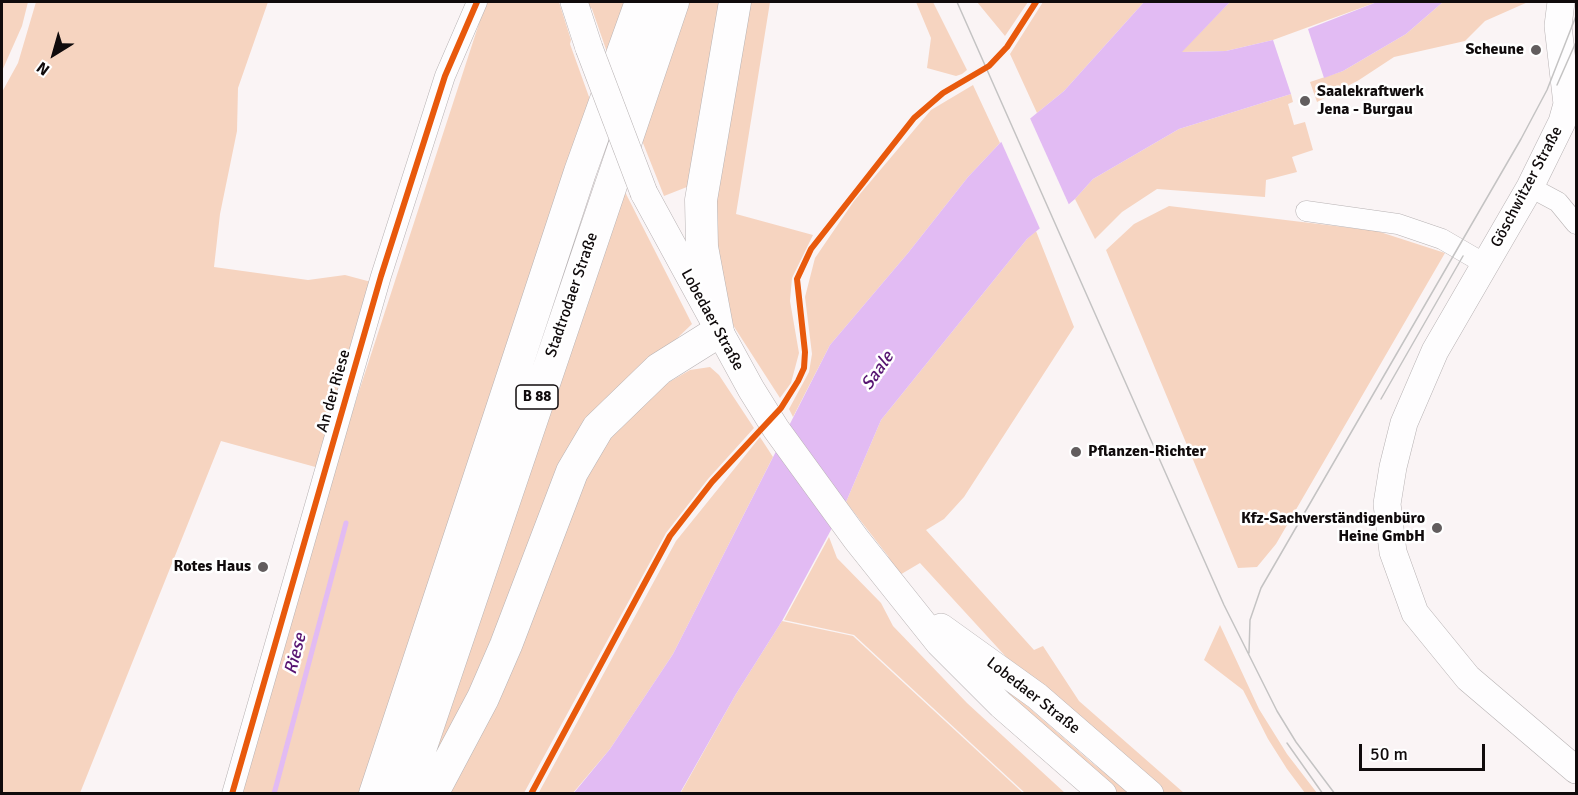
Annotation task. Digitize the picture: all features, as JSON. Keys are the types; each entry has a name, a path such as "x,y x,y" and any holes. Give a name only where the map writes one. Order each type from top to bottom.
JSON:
{"main road":[{"name":"Lobedaer Straße","path":"574,2 644,193 751,389 808,474 877,567 939,643 1001,705 1103,794"},
{"name":"Stadtrodaer Straße","path":"375,794 580,172 641,2"},
{"name":"Stadtrodaer Straße","path":"405,794 483,557 673,2"},
{"path":"432,794 483,698 507,645 572,472 593,436 630,395 659,369 718,332 702,247 700,200 735,2"},
{"name":"Göschwitzer Straße","path":"1561,2 1558,26 1567,104 1562,122 1530,187 1435,351 1404,423 1387,504 1393,552 1415,614 1468,678 1576,770"},
{"name":"Lobedaer Straße","path":"910,606 1037,696 1150,794"}],"street":[{"name":"An der Riese","path":"232,794 381,276 445,76 477,2"},
{"path":"1530,187 1558,202 1576,224"},
{"name":"Göschwitzer Straße","path":"1306,211 1398,224 1442,239 1485,264"}],"shaded area":[{"path":"2,2 28,2 22,26 2,71"},
{"path":"36,2 268,2 238,88 237,131 220,214 214,267 308,280 345,275 375,283 319,468 221,441 80,793 2,794 2,92 18,63"},
{"path":"486,2 559,2 571,40 570,44 593,108 365,793 238,794 332,474"},
{"path":"585,2 631,2 610,61 592,9"},
{"path":"684,2 722,2 692,185 664,196 641,138"},
{"path":"748,2 770,2 736,214 813,235 792,278 790,301 799,353 791,383 780,398 731,322 719,276 714,206"},
{"path":"916,2 933,2 967,70 962,74 956,76 927,68 931,38"},
{"path":"977,2 1028,2 1005,36"},
{"path":"1043,2 1144,2 1064,91 1037,113 1010,54"},
{"path":"1230,2 1377,2 1273,40 1226,51 1181,52"},
{"path":"1443,2 1528,2 1485,21 1465,41 1394,57 1359,80 1317,102 1310,82 1343,71 1406,34"},
{"path":"973,85 1000,143 968,177 908,253 830,345 793,417 789,409 809,372 812,354 805,297 815,258 854,201 931,110"},
{"path":"1291,94 1293,102 1288,104 1294,125 1305,122 1313,150 1292,157 1297,172 1266,180 1265,197 1157,189 1122,212 1095,239 1075,199 1093,179 1179,129"},
{"path":"621,184 692,324 598,414 421,793"},
{"path":"1169,206 1377,231 1445,253 1276,544 1257,567 1238,568 1106,250 1134,224"},
{"path":"1036,231 1074,327 964,497 944,519 926,530 1034,650 1043,646 1079,701 1184,793 1159,793 1019,671 920,563 898,576 888,556 846,502 881,420 1027,239"},
{"path":"710,367 719,375 754,428 708,479 666,533 524,793 445,794 598,443 645,396 690,370"},
{"path":"760,437 773,457 673,654 610,749 573,793 538,794 676,541"},
{"path":"829,537 837,558 881,603 893,626 967,703 1065,793 1025,793 854,635 784,620"},
{"path":"782,621 853,636 1023,793 680,794 736,694"},
{"path":"1220,625 1259,709 1287,754 1317,793 1305,793 1287,769 1268,739 1243,690 1204,660"},
{"path":"1001,683 1130,793 1118,793 1100,779 1005,692"}],"water":[{"name":"Saale","path":"1144,2 1230,2 1182,52 1226,51 1273,40 1291,94 1179,129 1093,179 1075,199 1027,239 881,420 846,502 782,621 736,694 680,793 573,794 610,749 673,654 830,345 908,253 968,177 1000,143 1064,91"},
{"path":"1377,2 1443,2 1406,34 1343,71 1324,78 1308,29"}],"pier":[{"path":"1029,116 1070,207 1041,231 1000,139"}],"waterway":[{"name":"Riese","path":"274,794 346,523"}],"tram line":[{"path":"957,2 1224,605 1277,711 1296,742 1335,794"},
{"path":"1249,653 1250,620 1261,588 1521,139 1547,90 1576,16"},
{"path":"1557,85 1576,42"},
{"path":"1381,399 1463,256"},
{"path":"1287,743 1323,794"}],"cycle path":[{"path":"232,794 381,276 445,76 477,2"},
{"path":"531,794 670,536 712,482 781,408 798,381 804,368 805,352 797,279 811,249 914,118 943,93 989,66 1007,47 1036,2"}],"place":[{"name":"Scheune","path":"1536,50"},
{"name":"Saalekraftwerk Jena - Burgau","path":"1305,101"},
{"name":"Pflanzen-Richter","path":"1076,452"},
{"name":"Kfz-Sachverständigenbüro Heine GmbH","path":"1437,528"},
{"name":"Rotes Haus","path":"263,567"}]}
